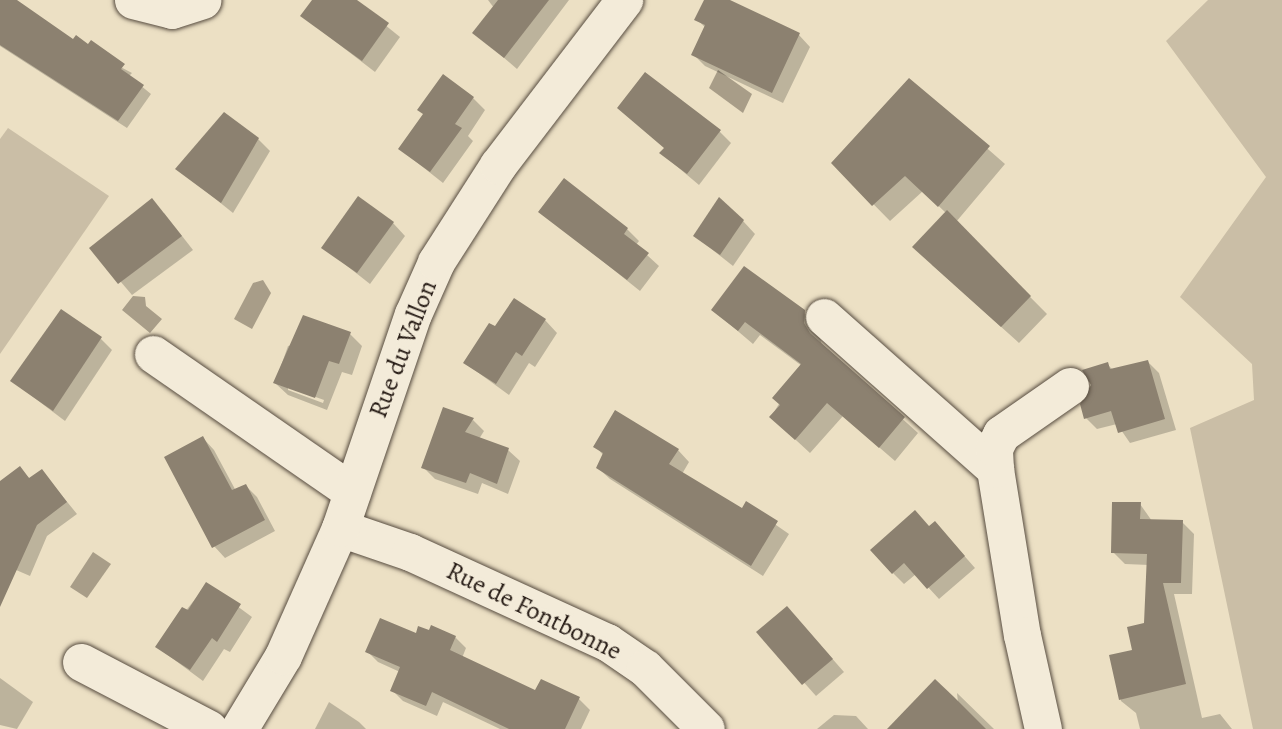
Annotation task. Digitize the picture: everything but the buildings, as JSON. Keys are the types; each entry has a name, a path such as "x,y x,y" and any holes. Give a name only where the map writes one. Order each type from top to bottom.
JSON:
{"street":[{"path":"133,0 172,10 202,0"},
{"name":"Rue du Vallon","path":"239,729 283,656 340,528 413,314 436,262 498,165 624,0"},
{"path":"824,317 995,469"},
{"path":"153,355 352,492"},
{"path":"1043,729 1022,635 995,469 994,448 1001,434 1069,386"},
{"name":"Rue de Fontbonne","path":"340,528 410,552 607,642 645,668 706,729"},
{"path":"81,662 209,729"}],"shaded area":[{"path":"1208,0 1282,0 1282,729 1253,729 1190,428 1254,400 1252,364 1180,297 1266,177 1166,41"},
{"path":"718,70 752,94 743,113 709,88"},
{"path":"8,128 109,196 0,354 0,139"},
{"path":"263,280 271,293 252,329 234,319 253,283"},
{"path":"133,296 145,297 146,306 162,319 150,333 122,310"},
{"path":"93,552 111,564 87,598 70,587"}]}
